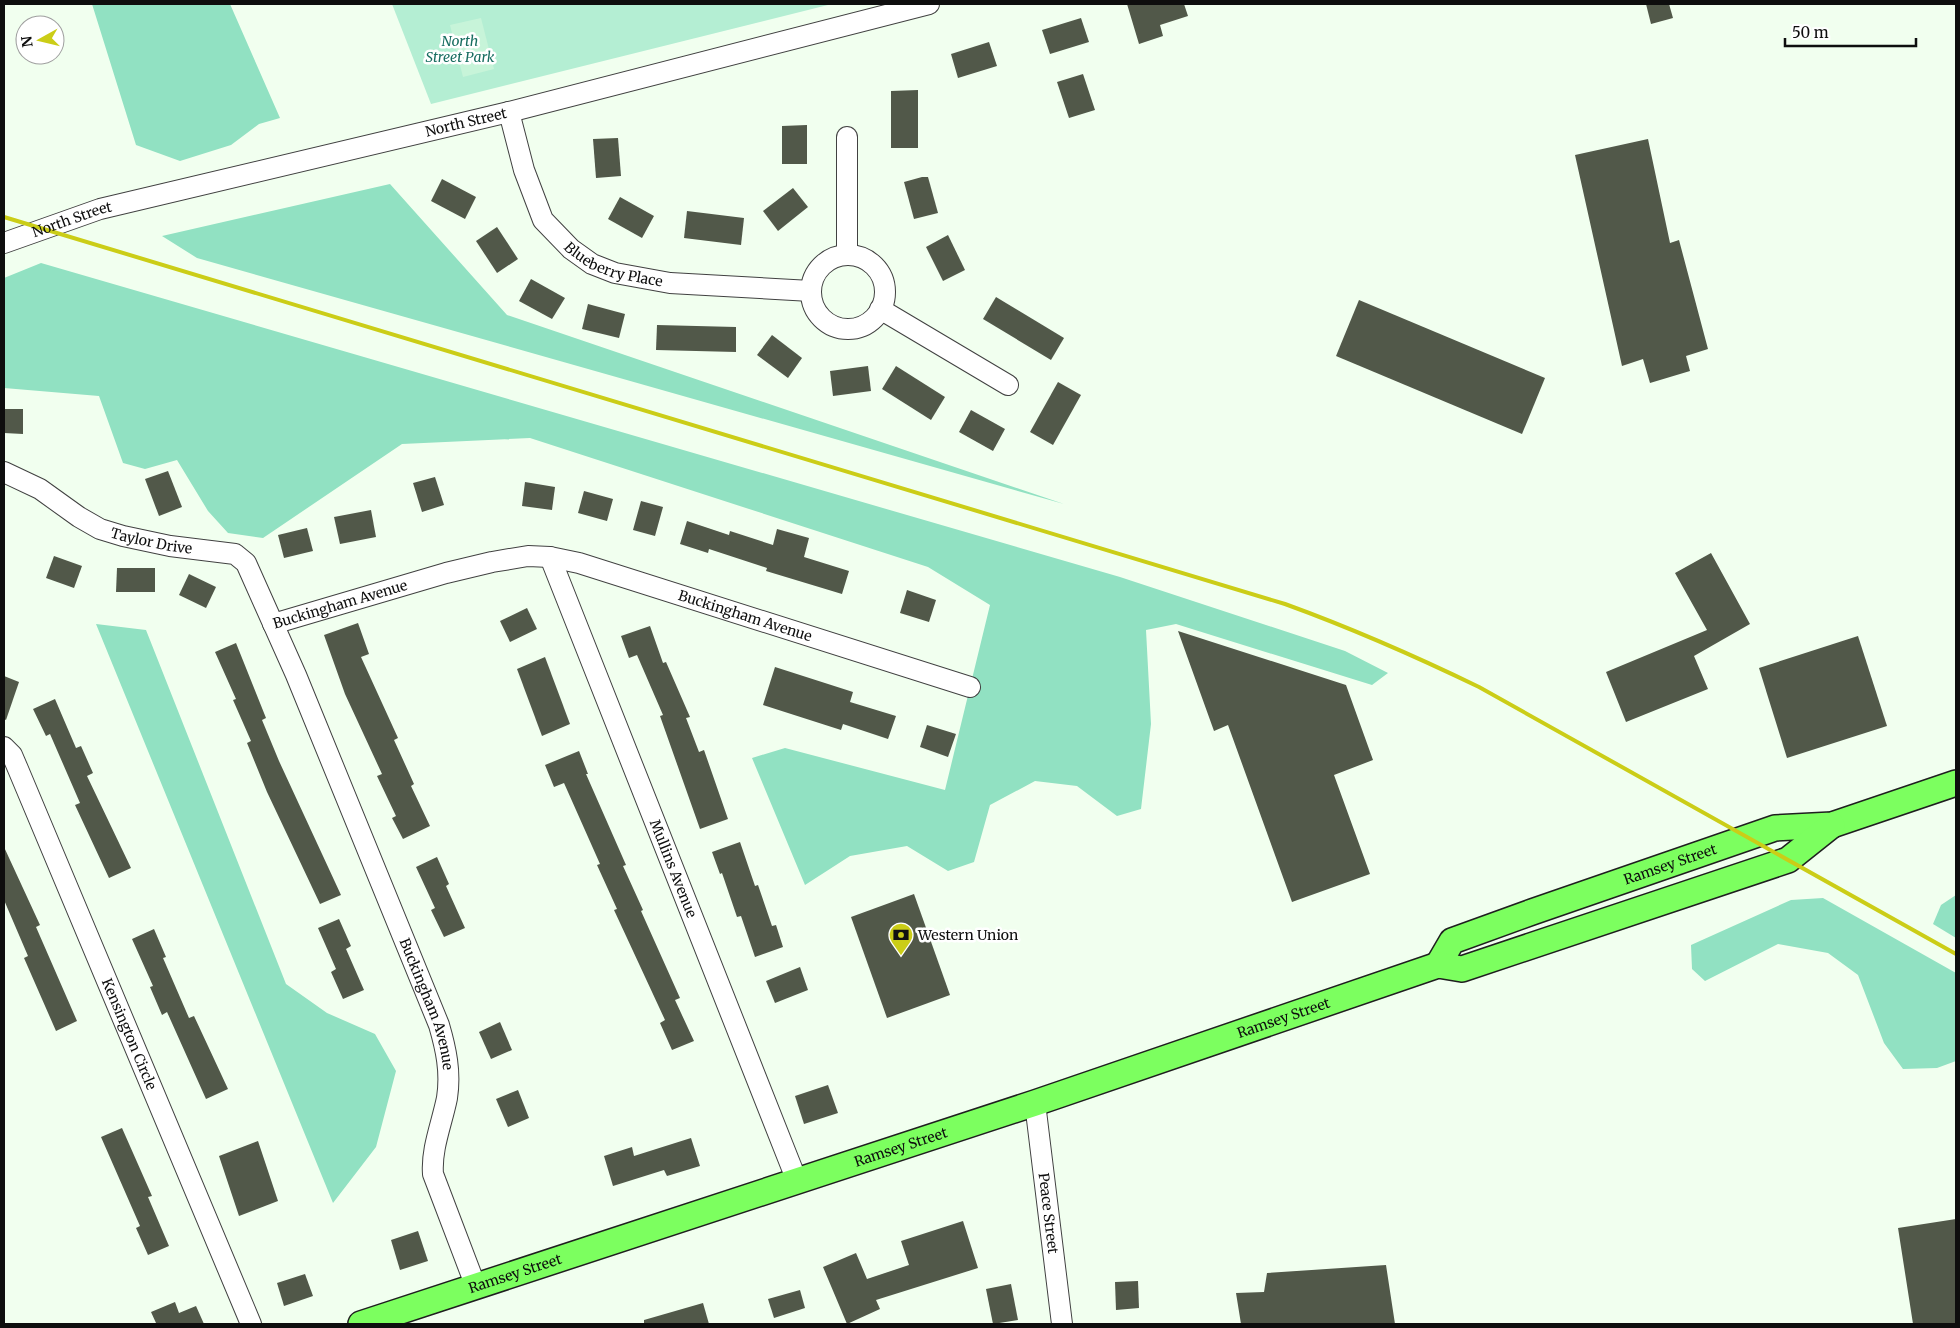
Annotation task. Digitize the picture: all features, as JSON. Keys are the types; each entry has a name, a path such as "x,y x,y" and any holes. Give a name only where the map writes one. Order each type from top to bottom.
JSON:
{"main road":[{"name":"Ramsey Street","path":"1438,964 1452,941 1523,915 1775,828 1832,825 1956,783"},
{"name":"Ramsey Street","path":"361,1324 1035,1103 1438,964 1462,969 1788,860 1832,825"}],"street":[{"name":"North Street","path":"4,243 100,208 509,112 877,10 929,4"},
{"name":"Blueberry Place","path":"509,112 524,170 543,220 571,249 592,264 615,273 670,284 811,291"},
{"path":"847,137 847,256"},
{"path":"847,256 862,258 872,264 880,274 884,285 884,297 880,309 874,318 860,326 844,329 833,326 817,312 811,291 813,279 827,261 847,256"},
{"path":"880,309 1008,384"},
{"name":"Taylor Drive","path":"4,472 40,489 79,517 100,529 170,546 236,554 246,563 273,624"},
{"name":"Buckingham Avenue","path":"476,1287 433,1174 432,1162 447,1096 449,1072 446,1048 435,1015 273,624 446,573 528,556 550,557 579,563 970,687"},
{"name":"Mullins Avenue","path":"550,557 797,1181"},
{"name":"Kensington Circle","path":"4,747 12,755 18,769 251,1324"},
{"name":"Peace Street","path":"1035,1103 1062,1324"}],"green space":[{"path":"92,4 230,4 280,118 259,124 231,145 180,161 136,145"},
{"name":"North Street Park","path":"392,4 832,4 431,104"},
{"path":"481,18 494,69 463,77 450,25"},
{"path":"390,184 507,315 1064,504 197,258 162,236"},
{"path":"41,263 1120,577 1345,651 1388,673 1372,685 1176,624 1146,630 1151,724 1141,809 1117,816 1077,786 1035,781 990,805 974,862 948,871 907,846 850,856 805,885 752,758 785,748 945,790 990,605 928,567 530,438 402,444 263,538 228,533 208,511 177,460 145,469 123,463 99,396 4,388 4,278"},
{"path":"96,624 146,630 286,984 327,1013 375,1034 396,1071 376,1147 333,1203"},
{"path":"1956,895 1956,938 1933,924 1941,905"},
{"path":"1823,898 1956,973 1956,1061 1937,1068 1903,1069 1884,1043 1858,975 1828,953 1778,944 1705,981 1692,969 1691,945 1791,900"}],"building":[{"path":"1127,4 1184,4 1188,16 1160,25 1163,36 1139,44"},
{"path":"1646,4 1669,4 1673,18 1651,24"},
{"path":"1081,18 1089,42 1050,54 1042,30"},
{"path":"989,42 997,66 958,78 951,54"},
{"path":"1083,74 1095,110 1069,118 1057,82"},
{"path":"918,90 918,148 891,148 891,91"},
{"path":"807,125 807,164 782,164 782,126"},
{"path":"618,138 621,176 596,178 593,139"},
{"path":"1648,139 1670,243 1679,240 1708,349 1686,356 1690,371 1650,383 1643,359 1622,366 1575,155"},
{"path":"928,177 938,213 914,219 904,182"},
{"path":"442,179 476,197 465,219 431,201"},
{"path":"793,188 808,207 778,231 763,211"},
{"path":"620,197 654,216 642,238 608,219"},
{"path":"687,211 744,218 741,245 684,238"},
{"path":"497,227 518,259 497,273 476,241"},
{"path":"948,235 965,270 943,281 926,247"},
{"path":"531,279 565,298 552,319 519,301"},
{"path":"996,297 1064,338 1051,360 983,319"},
{"path":"1359,300 1545,378 1522,434 1336,356"},
{"path":"588,304 625,314 619,338 582,329"},
{"path":"657,325 736,327 736,352 656,350"},
{"path":"772,335 802,358 788,378 757,355"},
{"path":"868,366 871,391 833,396 830,371"},
{"path":"896,366 945,397 931,420 882,389"},
{"path":"1058,382 1081,395 1053,445 1030,432"},
{"path":"4,409 23,409 23,434 4,433"},
{"path":"971,410 1005,429 993,451 959,432"},
{"path":"168,471 182,507 159,516 145,479"},
{"path":"435,477 444,505 422,512 413,483"},
{"path":"525,482 555,487 552,510 522,506"},
{"path":"584,491 613,499 607,521 578,513"},
{"path":"641,501 663,507 655,536 633,530"},
{"path":"371,510 376,537 340,544 334,517"},
{"path":"687,521 729,535 730,531 773,545 777,529 809,538 804,557 849,571 842,594 766,571 767,568 709,549 708,553 680,544"},
{"path":"307,528 313,551 284,558 278,535"},
{"path":"1711,553 1750,624 1694,656 1708,689 1626,722 1606,672 1707,630 1675,573"},
{"path":"54,556 82,566 74,588 46,578"},
{"path":"117,568 155,568 155,592 116,592"},
{"path":"189,574 216,587 206,608 179,595"},
{"path":"907,590 936,600 929,622 900,613"},
{"path":"527,608 537,629 510,642 500,621"},
{"path":"358,623 369,654 361,657 398,738 394,740 414,784 411,786 430,826 403,839 392,818 396,816 377,776 382,774 345,694 324,635"},
{"path":"650,626 663,663 666,662 690,717 686,718 699,752 704,750 728,819 700,829 660,716 663,715 637,655 629,658 621,636"},
{"path":"1178,631 1346,685 1373,760 1334,775 1370,874 1292,902 1228,725 1214,731"},
{"path":"1858,636 1887,726 1787,758 1759,668"},
{"path":"236,643 266,718 262,720 279,761 341,895 320,904 267,792 247,743 251,741 233,700 236,699 215,652"},
{"path":"545,657 570,724 542,736 517,669"},
{"path":"775,667 853,692 850,702 896,716 888,739 843,724 841,730 763,705"},
{"path":"4,676 19,682 6,720 4,719"},
{"path":"55,699 76,748 81,746 93,773 87,776 131,868 109,878 75,805 80,803 50,734 46,736 33,709"},
{"path":"927,725 956,734 948,757 920,747"},
{"path":"579,751 588,774 586,774 626,865 623,866 643,910 641,911 680,998 675,1000 694,1041 672,1050 660,1023 665,1020 614,910 617,909 597,865 600,864 564,783 554,787 545,765"},
{"path":"740,842 755,886 758,885 772,926 776,925 783,947 755,957 741,916 737,917 722,873 720,874 712,852"},
{"path":"4,847 40,925 36,927 77,1021 56,1031 24,958 28,956 4,900"},
{"path":"437,857 449,884 446,886 465,928 444,937 431,910 435,908 416,867"},
{"name":"Western Union","path":"914,894 950,995 887,1018 851,917"},
{"path":"339,919 351,946 346,949 364,990 343,999 331,972 336,969 318,928"},
{"path":"154,929 166,957 163,958 189,1018 194,1016 228,1089 206,1099 167,1012 162,1015 150,987 153,986 132,939"},
{"path":"800,967 808,990 775,1003 766,981"},
{"path":"500,1022 512,1050 491,1059 479,1032"},
{"path":"828,1085 838,1113 804,1124 795,1096"},
{"path":"518,1090 529,1118 508,1127 496,1099"},
{"path":"122,1128 152,1196 148,1197 169,1246 148,1255 136,1228 140,1226 101,1137"},
{"path":"691,1138 700,1166 667,1176 664,1170 613,1186 604,1156 632,1147 634,1156"},
{"path":"258,1141 278,1201 239,1216 219,1156"},
{"path":"1956,1219 1956,1324 1913,1324 1898,1228"},
{"path":"963,1221 978,1268 876,1300 880,1309 847,1324 823,1267 856,1253 867,1279 909,1265 901,1241"},
{"path":"418,1231 428,1261 400,1270 391,1240"},
{"path":"1386,1265 1395,1324 1241,1324 1236,1293 1264,1292 1267,1273"},
{"path":"305,1274 313,1296 284,1306 277,1283"},
{"path":"1138,1281 1139,1308 1116,1310 1115,1282"},
{"path":"1011,1284 1018,1320 993,1324 986,1289"},
{"path":"800,1290 805,1308 774,1318 768,1299"},
{"path":"175,1302 179,1313 196,1306 204,1324 153,1324 156,1323 151,1312"},
{"path":"703,1303 709,1324 644,1324 644,1320"}],"railway":[{"path":"4,217 1310,613 1431,664 1479,687 1956,954"}],"place":[{"name":"Western Union","path":"901,956"}]}
